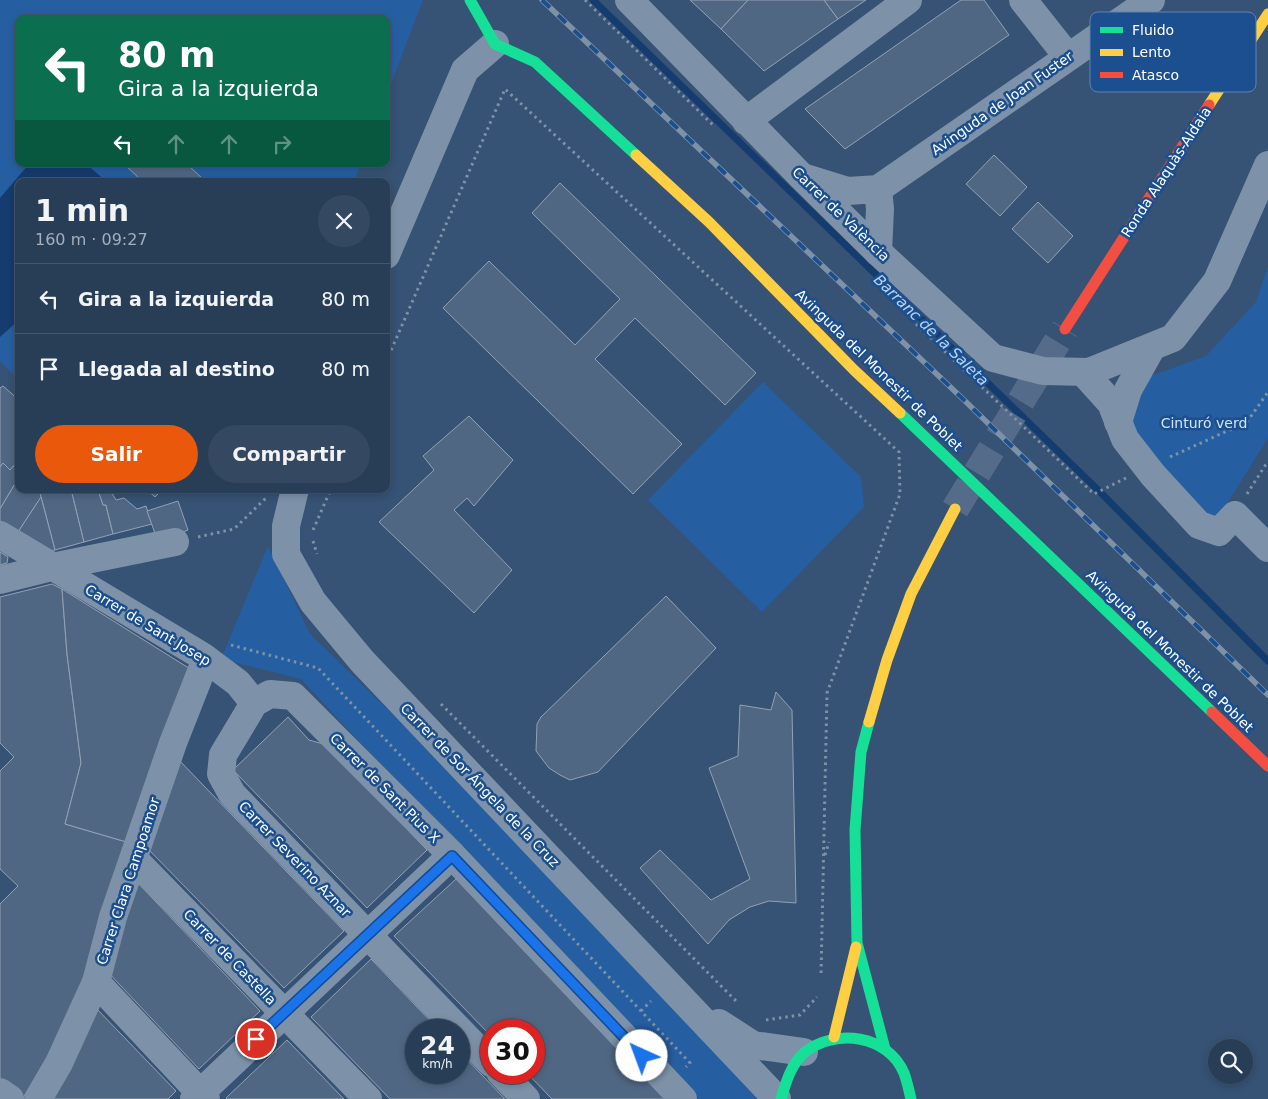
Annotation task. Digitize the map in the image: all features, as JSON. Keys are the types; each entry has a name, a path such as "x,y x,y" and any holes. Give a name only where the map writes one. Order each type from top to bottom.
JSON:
{"street":[{"path":"390,246 465,70 495,44 470,0"},
{"name":"Carrer de València","path":"629,0 746,121 878,252 993,358 1043,371 1083,372"},
{"path":"746,121 908,0"},
{"path":"1023,0 1068,57"},
{"name":"Avinguda de Joan Fuster","path":"1134,12 1151,0"},
{"name":"Ronda Alaquàs-Aldaia","path":"1256,33 1268,14"},
{"name":"Avinguda de Joan Fuster","path":"801,176 848,191 878,188 1090,42"},
{"name":"Avinguda del Monestir de Poblet","path":"495,44 535,62 709,222 854,370 992,499 1268,766"},
{"name":"Ronda Alaquàs-Aldaia","path":"1065,329 1218,92"},
{"path":"1083,372 1089,372 1173,338 1218,281 1268,165"},
{"path":"878,188 880,209 878,252"},
{"path":"1118,422 1128,390 1152,347"},
{"path":"1083,372 1111,403 1125,439 1153,475 1199,525 1220,532 1235,515 1268,548"},
{"name":"Carrer de Sor Ángela de la Cruz","path":"295,493 286,526 286,554 313,602 362,661 777,1099"},
{"path":"885,1049 857,943 855,830 861,752 887,660 911,594 955,510"},
{"name":"Carrer de Sant Josep","path":"0,535 206,659 238,683 254,703"},
{"path":"0,580 52,567 175,542"},
{"name":"Carrer Clara Campoamor","path":"38,1099 59,1063 96,982 114,917 173,743 206,659"},
{"name":"Carrer de Sant Pius X","path":"254,703 270,694 293,696 452,856 683,1099"},
{"name":"Carrer Severino Aznar","path":"254,703 223,755 221,774 232,794 480,1052"},
{"path":"96,982 200,1097 285,1012 452,856"},
{"name":"Carrer de Castella","path":"134,858 368,1099"},
{"path":"834,1038 857,943"},
{"name":"Carrer de Sor Ángela de la Cruz","path":"688,1005 754,1044 804,1052"},
{"path":"781,1099 783,1084 791,1066 804,1052 818,1043 834,1038 852,1036 869,1040 885,1049 901,1065 910,1086 911,1099"},
{"path":"512,1084 526,1099"},
{"path":"0,1092 10,1099"}],"path":[{"path":"390,353 505,89 900,452 900,494 827,693 821,984"},
{"path":"1247,422 1268,392"},
{"path":"1235,515 1268,461"},
{"path":"319,562 311,534 329,493"},
{"path":"175,542 234,529 268,496"},
{"path":"440,704 742,1008"},
{"path":"765,1020 800,1015 821,993"}],"green space":[{"path":"0,0 423,0 390,87 390,15 15,15 15,167 360,167 355,178 15,178 15,376 0,361"},
{"name":"Cinturó verd","path":"1268,266 1268,438 1215,523 1182,496 1131,429 1142,379 1206,356 1256,302"},
{"path":"763,382 861,477 864,507 762,612 648,500"},
{"path":"268,546 310,634 447,767 764,1099 691,1099 301,679 221,659"}],"shaded area":[{"path":"26,167 90,167 102,178 17,178"},
{"path":"15,180 15,324 0,337 0,198"}],"building":[{"path":"690,0 748,0 721,29"},
{"path":"748,0 824,0 838,19 764,71 721,29"},
{"path":"824,0 866,0 838,19"},
{"path":"961,0 984,0 1009,35 845,149 805,109"},
{"path":"994,155 1027,187 1000,216 966,184"},
{"path":"127,167 190,167 202,178 139,178"},
{"path":"560,183 756,373 725,405 635,318 595,359 682,444 633,494 443,308 489,261 575,345 620,299 532,213"},
{"path":"1038,202 1073,236 1048,263 1012,229"},
{"path":"3,386 15,396 15,464 10,470 3,463 0,467 0,388"},
{"path":"469,416 513,460 474,506 467,498 454,510 512,570 474,613 379,522 434,470 423,456"},
{"path":"3,463 10,470 15,464 15,484 0,509 0,467"},
{"path":"15,484 15,493 40,493 41,497 18,532 0,521 0,509"},
{"path":"40,493 72,493 84,542 55,550"},
{"path":"72,493 99,493 103,505 106,505 113,534 84,542"},
{"path":"99,493 112,493 116,500 124,498 137,509 146,506 152,524 113,534 106,505 103,505"},
{"path":"150,493 159,493 155,497"},
{"path":"41,497 55,550 49,551 18,532"},
{"path":"178,501 188,530 158,542 147,511"},
{"path":"0,552 8,557 7,563 0,565"},
{"path":"52,584 62,589 67,654 81,763 65,824 130,843 74,1006 60,1040 23,1098 0,1081 0,904 18,886 0,869 0,771 14,757 0,743 0,597"},
{"path":"62,589 192,670 130,843 65,824 81,763 67,654"},
{"path":"666,596 716,648 598,772 570,780 560,775 549,768 536,751 537,724 541,717"},
{"path":"776,692 792,710 796,903 769,901 750,907 729,920 708,944 640,868 660,850 711,900 750,879 709,768 738,756 740,705 771,710"},
{"path":"288,717 309,740 327,745 427,850 367,908 233,770"},
{"path":"177,758 344,931 284,988 146,847"},
{"path":"456,879 665,1099 552,1099 538,1084 545,1084 545,1019 480,1019 480,1025 394,936"},
{"path":"135,880 260,1011 199,1069 105,969"},
{"path":"371,959 428,1019 405,1019 405,1084 470,1084 470,1062 480,1073 480,1084 491,1084 505,1099 390,1099 311,1017"},
{"path":"94,1006 176,1091 168,1099 45,1099"},
{"path":"287,1040 344,1099 226,1098"}],"waterway":[{"name":"Barranc de la Saleta","path":"593,0 1099,491 1268,661"}],"tunnel":[{"path":"955,509 1065,329"}],"railway":[{"path":"542,0 963,399 1268,695"}],"traffic: fast":[{"path":"470,0 495,44 535,62 636,155"},
{"path":"900,413 1212,712"},
{"path":"869,722 861,752 855,830 857,943 885,1049"},
{"path":"781,1099 793,1068 805,1052 817,1044 846,1038 874,1043 886,1050 896,1060 904,1073 911,1099"}],"traffic: slow":[{"path":"1256,33 1268,14"},
{"path":"1209,105 1217,92"},
{"path":"636,155 709,222 854,370 900,413"},
{"path":"869,722 887,660 911,594 955,509"},
{"path":"834,1037 856,947"}],"traffic: jam":[{"path":"1065,329 1209,105"},
{"path":"1212,712 1268,766"}],"route":[{"path":"256,1039 452,856 642,1056"}]}
